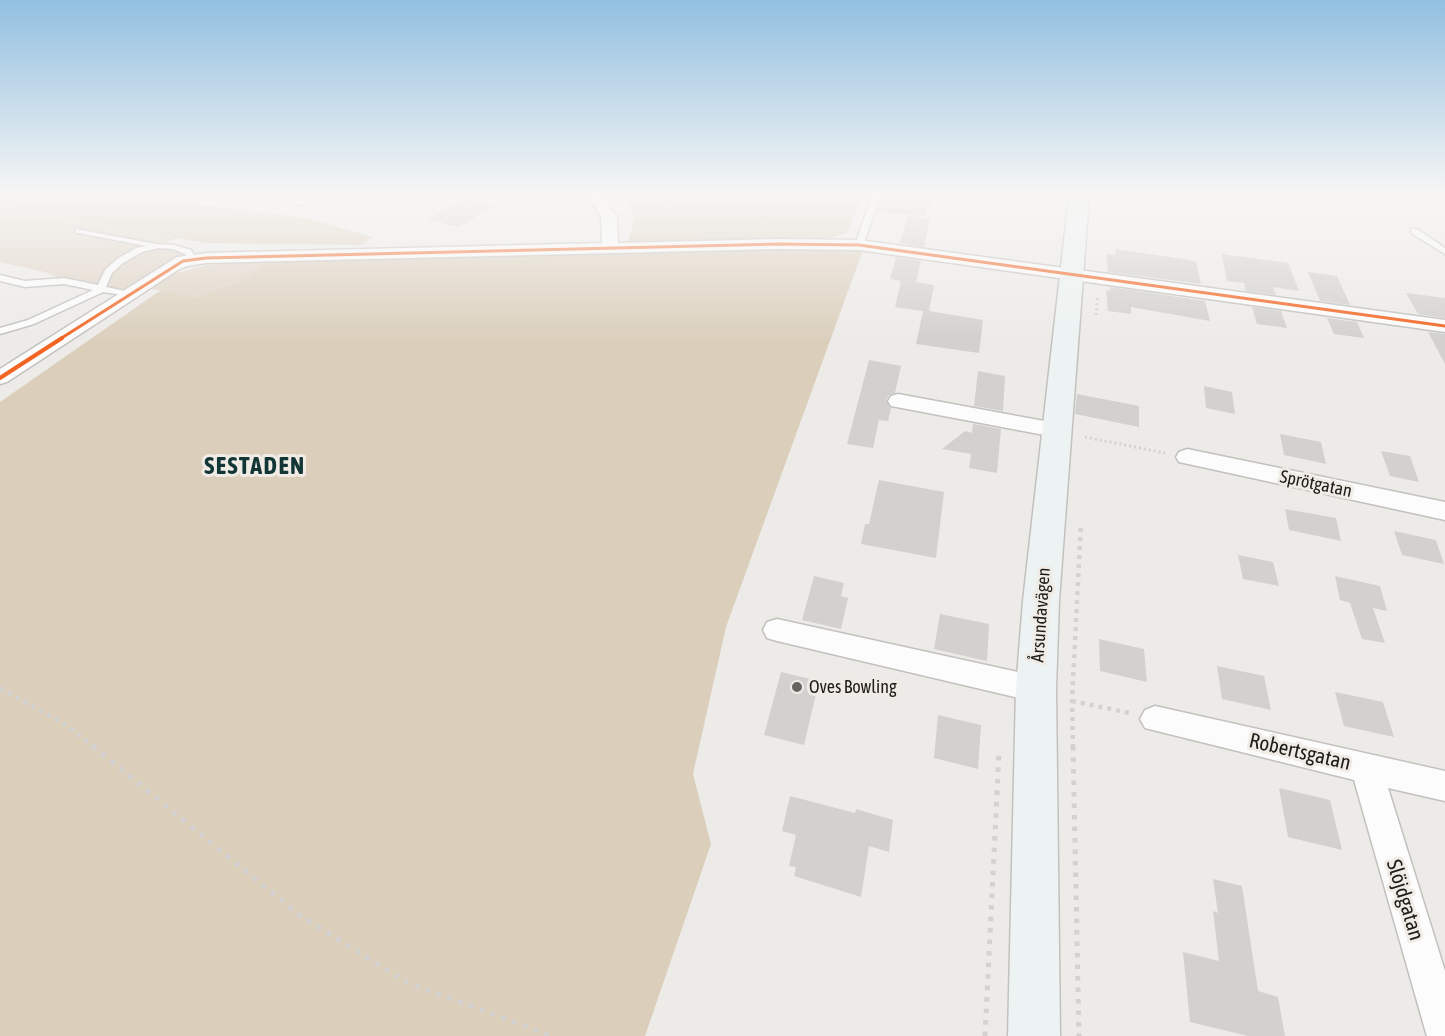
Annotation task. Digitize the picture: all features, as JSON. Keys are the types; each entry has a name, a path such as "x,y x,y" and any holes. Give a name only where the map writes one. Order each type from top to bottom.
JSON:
{"main road":[{"name":"Årsundavägen","path":"1034,1036 1054,695 1041,601 1078,435 1073,274 1075,244"}],"street":[{"path":"0,378 172,266 193,259 764,244"},
{"path":"807,244 859,245 1445,326"},
{"path":"898,401 1078,435"},
{"name":"Sprötgatan","path":"1186,457 1445,511"},
{"path":"777,630 1054,695"},
{"name":"Robertsgatan","path":"1155,719 1445,786"},
{"name":"Slöjdgatan","path":"1366,767 1445,1033"}],"lane":[{"path":"150,244 188,252 193,259"},
{"path":"0,331 31,322 101,289 108,272 120,261 139,250 159,246"},
{"path":"0,278 25,284 64,281 127,294"}],"path":[{"path":"1095,323 1099,277"},
{"path":"1078,435 1186,457"},
{"path":"1079,1036 1054,695 1081,520"},
{"path":"0,688 69,728 298,914 408,983 552,1036"},
{"path":"1054,695 1155,719"}],"shaded area":[{"path":"0,244 162,244 174,247 193,259 127,294 64,281 49,273 0,262"},
{"path":"820,247 863,250 726,627 693,774 711,844 645,1036 0,1036 0,402 161,290 194,298 243,280 268,260"},
{"path":"268,260 243,280 194,298 148,288 174,274 207,265"}],"building":[{"path":"1115,249 1196,261 1201,284 1108,272 1106,254 1116,255"},
{"path":"1222,254 1288,263 1299,291 1273,287 1276,295 1246,291 1244,283 1227,281"},
{"path":"896,257 921,261 916,282 934,285 929,311 983,320 979,353 916,344 923,311 895,307 901,281 890,279"},
{"path":"1308,272 1337,276 1350,305 1320,301"},
{"path":"1110,287 1205,301 1210,321 1131,307 1131,314 1108,311 1106,290 1110,291"},
{"path":"1406,293 1445,298 1445,318 1418,314"},
{"path":"1252,307 1281,311 1287,328 1257,324"},
{"path":"1327,318 1357,322 1364,338 1334,334"},
{"path":"1428,332 1445,334 1445,364"},
{"path":"869,360 901,366 895,393 889,395 886,400 891,408 888,421 879,420 873,448 847,444"},
{"path":"978,371 1005,376 1003,411 974,406"},
{"path":"1204,386 1232,392 1235,414 1206,408"},
{"path":"1077,394 1139,406 1139,427 1075,414"},
{"path":"973,424 1001,429 997,473 969,468 971,454 942,449 965,431 972,433"},
{"path":"1280,434 1321,442 1326,464 1284,455"},
{"path":"1381,451 1410,456 1419,482 1390,476"},
{"path":"879,480 944,492 936,558 861,544 865,524 869,524"},
{"path":"1285,509 1336,518 1341,541 1289,530"},
{"path":"1394,531 1436,540 1444,564 1402,555"},
{"path":"1238,555 1273,562 1279,586 1243,579"},
{"path":"814,576 844,583 841,596 848,598 841,629 802,620"},
{"path":"1335,576 1380,586 1387,611 1373,608 1385,643 1362,639 1350,603 1340,600"},
{"path":"940,614 989,624 987,661 934,649"},
{"path":"1099,639 1144,649 1147,682 1100,671"},
{"path":"1217,666 1264,676 1271,710 1222,699"},
{"path":"781,672 819,681 804,745 764,735"},
{"path":"1335,692 1383,702 1394,737 1344,726"},
{"path":"938,715 981,725 978,769 934,758"},
{"path":"1279,788 1330,800 1342,850 1288,837"},
{"path":"790,796 855,813 856,809 893,820 889,852 869,846 861,897 794,876 796,867 789,866 796,835 782,831"},
{"path":"1213,879 1242,886 1258,991 1278,997 1285,1036 1248,1036 1190,1022 1183,952 1219,961 1213,911 1218,913"}],"transit line":[{"path":"0,378 183,261 206,258 765,244"},
{"path":"807,244 859,245 1445,326"}],"place":[{"name":"Oves Bowling","path":"797,687"}],"district":[{"name":"SESTADEN","path":"255,466"}]}
